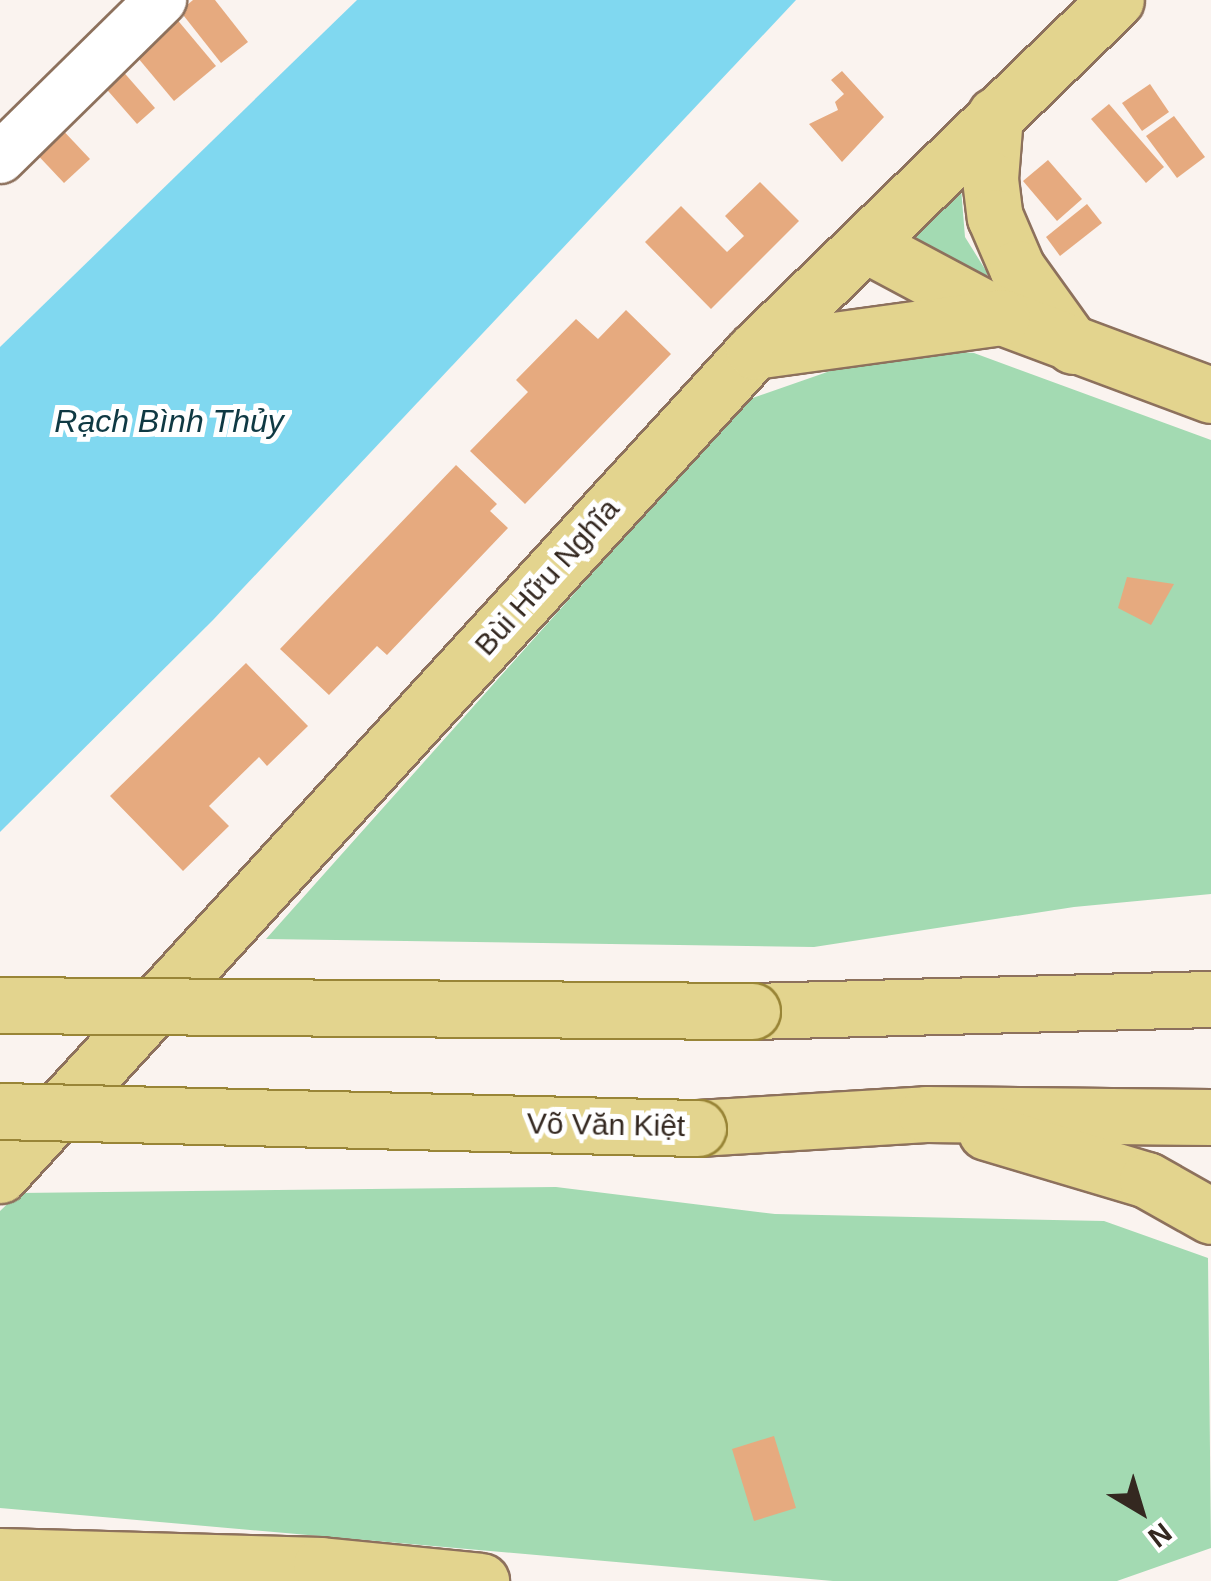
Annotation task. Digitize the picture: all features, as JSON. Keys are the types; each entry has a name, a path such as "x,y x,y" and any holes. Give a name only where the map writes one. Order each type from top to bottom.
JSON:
{"main road":[{"name":"Bùi Hữu Nghĩa","path":"0,1175 754,351 1116,0"},
{"path":"995,115 990,180 996,217 1017,268 1073,346"},
{"path":"866,244 1002,317 1211,394"},
{"path":"754,351 1002,317"},
{"path":"0,1005 752,1011 1211,998"},
{"name":"Võ Văn Kiệt","path":"0,1110 698,1128 926,1114 1211,1117"},
{"path":"926,1114 1147,1180 1211,1216"},
{"path":"0,1556 321,1566 480,1581"}],"street":[{"path":"0,158 161,0"}],"green space":[{"path":"961,188 965,237 988,274 981,281 903,247"},
{"path":"896,348 974,353 1211,440 1211,894 1074,907 814,947 266,939 747,400"},
{"path":"556,1187 775,1214 1104,1221 1208,1258 1211,1548 1117,1581 833,1581 0,1508 0,1211 19,1193"}],"water":[{"name":"Rạch Bình Thủy","path":"357,0 796,0 213,620 0,832 0,347"}],"building":[{"path":"193,0 215,0 248,42 221,63 180,11"},
{"path":"175,17 216,66 174,101 133,52"},
{"path":"120,68 155,108 137,124 102,84"},
{"path":"842,71 884,117 842,162 809,124 838,110 835,102 844,94 831,80"},
{"path":"1150,84 1169,112 1142,131 1122,103"},
{"path":"1109,104 1164,167 1146,183 1091,119"},
{"path":"1174,116 1205,157 1177,178 1146,136"},
{"path":"57,124 90,159 64,183 31,148"},
{"path":"1048,160 1082,199 1057,221 1023,181"},
{"path":"760,182 799,221 711,309 645,242 681,206 727,252 744,236 725,216"},
{"path":"1087,204 1102,223 1060,256 1046,237"},
{"path":"626,310 671,354 525,504 470,451 528,392 516,380 576,319 598,339"},
{"path":"456,465 497,504 490,511 508,528 387,655 377,646 329,695 280,649"},
{"path":"1127,577 1174,584 1151,625 1118,608"},
{"path":"246,663 308,726 267,766 259,757 209,806 229,826 183,871 110,796"},
{"path":"774,1436 796,1508 754,1521 732,1449"}]}
